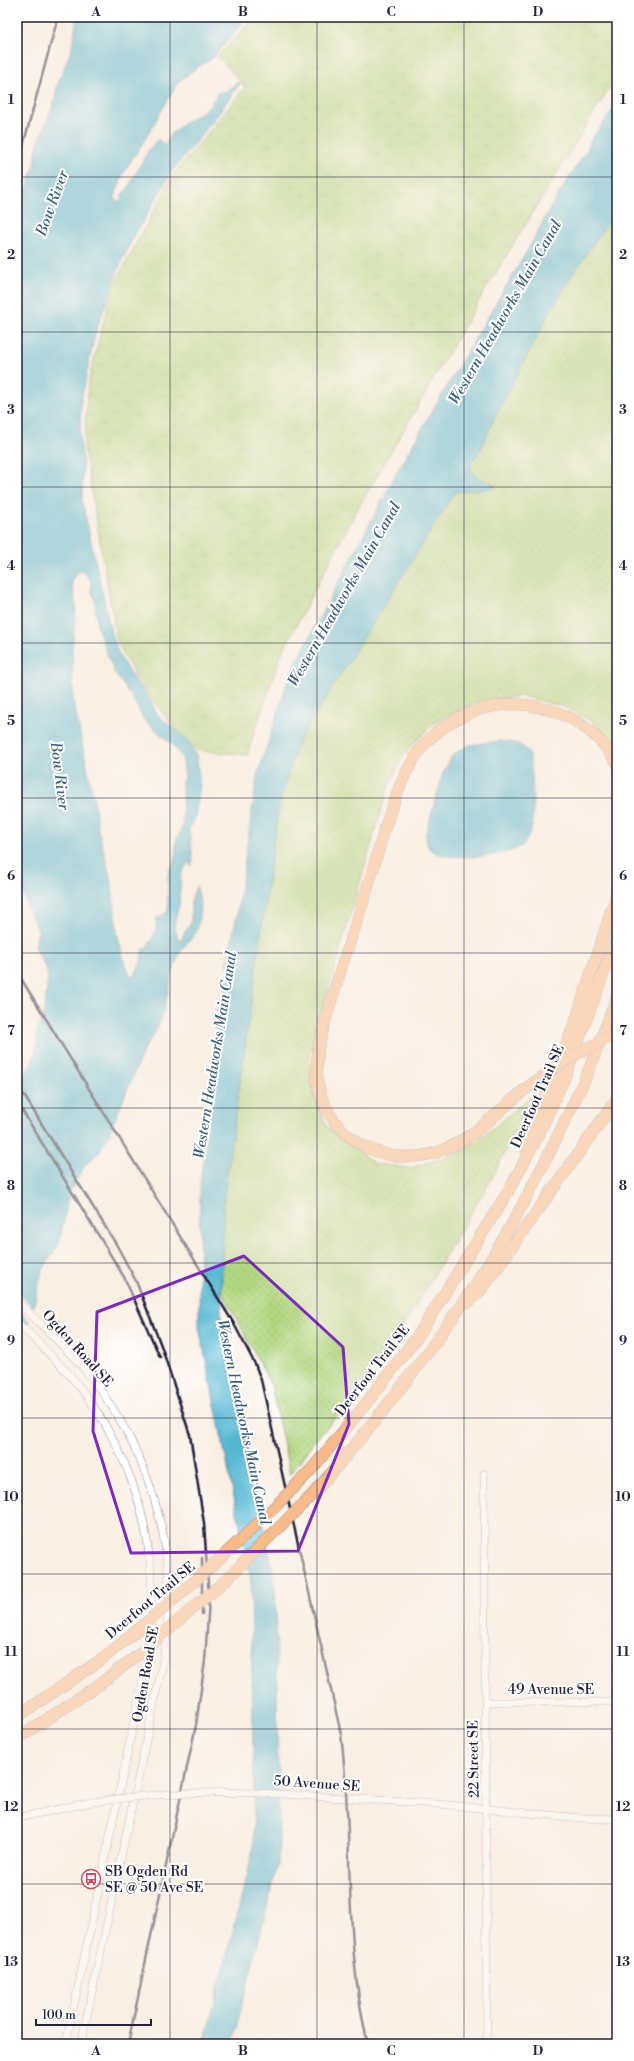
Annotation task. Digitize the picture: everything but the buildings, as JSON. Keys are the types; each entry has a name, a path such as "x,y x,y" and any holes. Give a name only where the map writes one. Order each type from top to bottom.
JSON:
{"highway":[{"path":"617,763 602,741 568,716 538,706 520,704 502,704 470,712 445,726 423,745 406,772 395,798 318,1049 318,1085 327,1108 344,1132 366,1147 378,1153 393,1157 412,1158 429,1155 444,1150 463,1140 528,1087 569,1058 617,1033"},
{"path":"509,1190 539,1110 575,1023 617,893"},
{"name":"Deerfoot Trail SE","path":"17,1717 102,1659 211,1568 266,1517 311,1470 369,1400 420,1333 509,1190 538,1136 564,1078 617,937"},
{"path":"17,1739 100,1684 149,1646 226,1580 316,1491 403,1387 451,1320 495,1252 542,1167 584,1080 617,997"},
{"path":"451,1320 482,1289 617,1099"}],"street":[{"name":"Ogden Road SE","path":"17,1301 85,1370 118,1415 131,1439 145,1472 158,1512 166,1560 169,1590 164,1657 81,2044"},
{"name":"Ogden Road SE","path":"17,1322 48,1351 86,1396 106,1427 119,1451 130,1476 143,1517 152,1574 153,1606 151,1641 66,2044"},
{"name":"22 Street SE","path":"484,1474 487,2044"},
{"name":"49 Avenue SE","path":"485,1702 617,1702"},
{"name":"50 Avenue SE","path":"17,1818 92,1802 135,1797 204,1792 272,1792 486,1808 580,1818 617,1819"},
{"path":"63,2044 68,2034"}],"highlighted area":[{"path":"244,1256 343,1347 349,1424 298,1551 131,1553 93,1431 97,1312"}],"green space":[{"path":"255,17 617,17 617,75 484,292 354,515 280,656 247,755 196,750 152,699 133,671 117,641 84,448 88,383 113,286 173,176 245,87 218,56"},
{"path":"617,194 617,750 598,725 562,706 521,696 475,703 434,723 407,751 389,784 309,1055 313,1093 327,1127 375,1164 410,1168 459,1153 496,1126 533,1094 491,1180 410,1315 361,1389 311,1445 290,1475 271,1385 214,1276 220,1169 284,760"}],"water":[{"name":"Bow River","path":"77,17 247,17 213,58 199,66 178,82 147,136 124,172 115,196 116,202 122,199 122,194 127,190 148,151 158,139 165,145 172,133 211,104 217,93 226,91 237,83 240,83 214,120 173,170 131,242 119,267 95,334 81,401 80,437 83,463 82,501 110,628 118,653 126,667 149,698 157,714 186,739 197,757 200,788 194,821 189,828 193,860 191,866 189,861 181,874 179,905 174,925 178,939 181,939 191,921 191,901 196,886 200,902 200,912 196,931 182,949 175,965 163,1013 153,1036 145,1047 107,1139 98,1153 85,1165 69,1193 59,1244 42,1271 31,1317 17,1346 17,1088 33,1060 37,1044 36,1035 43,1018 48,979 47,971 35,947 38,931 27,907 22,888 17,879 17,222 35,163 37,146 54,103 57,86 72,48","holes":["79,571 85,572 91,582 91,591 95,598 97,626 114,672 131,696 144,720 172,744 182,757 185,776 182,782 183,825 176,842 175,861 170,869 168,878 168,912 157,918 154,936 150,943 143,949 141,962 135,975 132,976 130,975 123,957 117,932 112,884 98,829 94,800 73,700 72,653 76,607 72,585 73,580"]},
{"name":"Western Headworks Main Canal","path":"617,104 617,209 566,284 493,421 480,451 471,463 471,472 479,478 495,485 495,488 455,492 300,739 289,771 276,825 224,1197 221,1316 222,1331 272,1567 276,1603 279,1850 278,1865 232,2044 204,2044 248,1872 254,1840 251,1580 199,1327 200,1182 220,1038 218,1032 214,1028 215,1022 213,1021 216,1009 222,1007 230,968 227,965 237,914 257,776 291,672 404,459 531,244 552,205 588,148 591,140"},
{"path":"499,741 511,742 523,747 526,749 530,758 533,788 533,820 526,841 523,845 516,849 505,853 492,855 462,857 449,856 438,854 431,850 427,844 426,833 443,773 452,756 469,745"}],"pier":[{"path":"17,1292 35,1310 31,1322 17,1308"}],"railway":[{"path":"17,168 58,17"},
{"path":"17,972 234,1324 255,1364 261,1380 341,1734 345,1773 355,1967 360,2006 368,2044"},
{"path":"17,1084 116,1244 136,1281 162,1348 190,1435 204,1523 209,1599 205,1661 196,1725 128,2044"},
{"path":"17,1102 124,1277 160,1357"},
{"path":"202,1558 202,1614"}],"place":[{"name":"SB Ogden Rd SE @ 50 Ave SE","path":"91,1879"}]}
